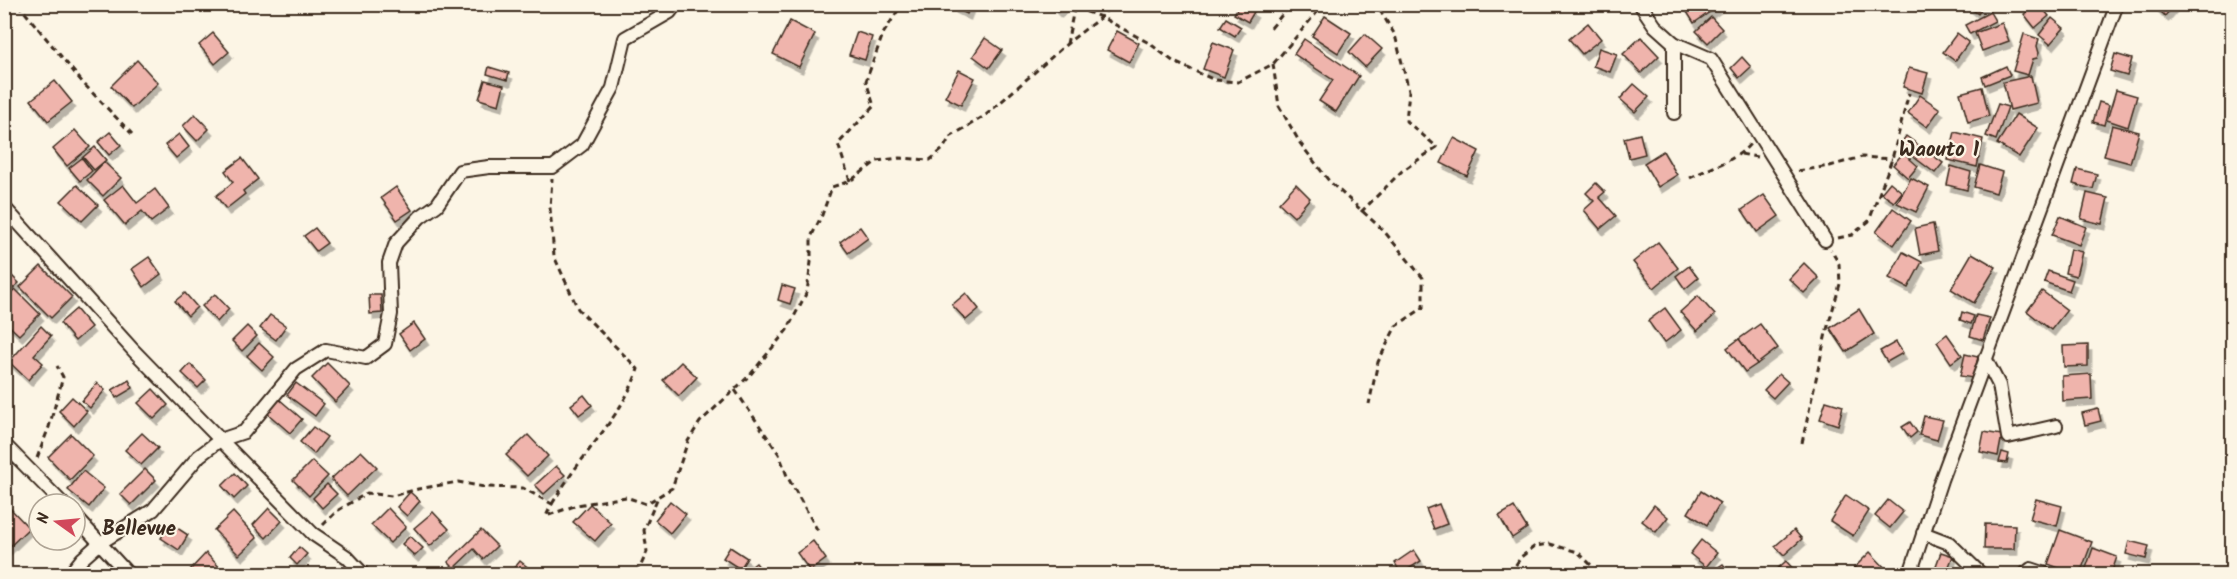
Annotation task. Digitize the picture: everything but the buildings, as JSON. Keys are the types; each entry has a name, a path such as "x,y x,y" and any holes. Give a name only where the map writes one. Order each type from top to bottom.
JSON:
{"street":[{"path":"70,574 82,559 100,543 153,510 199,456 220,440 244,432 296,369 326,350 366,358 384,344 392,314 389,263 396,243 420,217 437,205 460,171 489,167 553,167 582,145 613,88 625,38 670,12 676,4"},
{"path":"1640,4 1655,26 1674,43 1712,59 1757,135 1825,240"},
{"path":"1910,574 1985,358 2117,4"},
{"path":"1674,43 1674,113"},
{"path":"4,207 134,351 220,440 313,534 347,557 363,574"},
{"path":"1985,358 1999,384 2008,437 2056,426"},
{"path":"4,444 52,492"},
{"path":"87,529 128,574"},
{"path":"1923,533 1949,543 1981,574"},
{"path":"2025,574 2031,569 2046,574"}],"path":[{"path":"18,4 83,83 132,134"},
{"path":"850,181 838,144 874,106 866,81 883,34 902,4"},
{"path":"979,9 982,4"},
{"path":"553,167 550,208 554,256 578,309 638,369 632,390 552,504 546,516 577,505 626,497 646,504 672,488 688,441 700,422 750,375 787,330 807,292 811,262 811,237 832,187 850,181 877,161 899,158 930,160 943,148 950,137 986,115 1101,17 1112,4"},
{"path":"1271,28 1291,4"},
{"path":"1067,44 1075,6 1149,43 1174,62 1215,80 1238,82 1273,64 1324,4"},
{"path":"1362,212 1402,171 1437,147 1406,121 1409,91 1395,35 1376,4"},
{"path":"1273,64 1279,106 1300,143 1329,181 1383,230 1423,278 1423,308 1396,326 1378,362 1369,404"},
{"path":"1802,443 1826,333 1840,284 1839,264 1825,240 1852,235 1869,221 1892,159 1909,93"},
{"path":"1690,178 1741,154 1757,135"},
{"path":"1778,168 1801,171 1862,157 1892,159"},
{"path":"32,471 49,427 63,377 57,366"},
{"path":"735,390 779,454 787,476 818,531"},
{"path":"313,534 337,511 367,493 392,496 458,482 484,487 523,488 552,504"},
{"path":"637,574 647,552 644,530 659,496"},
{"path":"1510,574 1521,557 1535,546 1550,544 1578,552 1600,574"}],"district":[{"name":"Waouto 1","path":"1939,149"},
{"name":"Bellevue","path":"139,528"}]}
